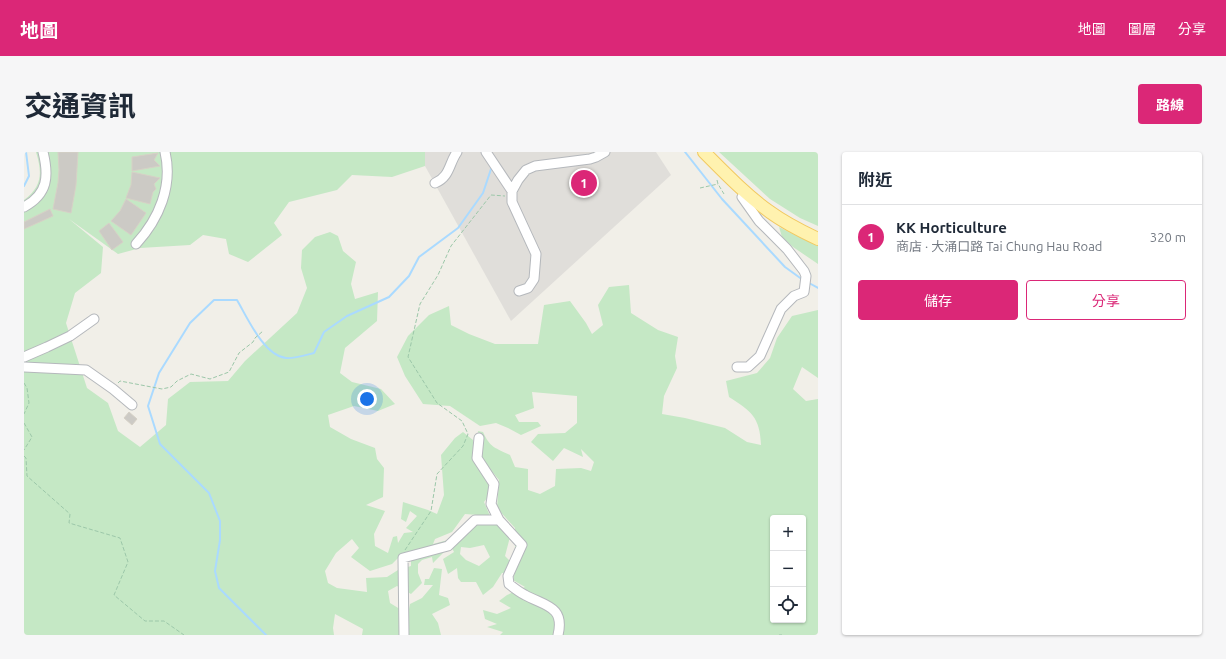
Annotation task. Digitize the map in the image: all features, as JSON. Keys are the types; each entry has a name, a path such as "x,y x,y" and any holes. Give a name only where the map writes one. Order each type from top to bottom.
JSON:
{"main road":[{"path":"704,152 745,192 769,212 818,239"}],"street":[{"path":"24,207 36,198 45,183 47,167 43,152"},
{"path":"136,244 151,225 162,204 168,168 165,152"},
{"path":"435,183 442,180 448,173 457,152"},
{"path":"519,291 528,288 534,279 536,254 512,202 512,194 518,180 526,170 535,166 590,159 605,152"},
{"path":"488,155 512,194"},
{"path":"737,367 748,367 760,356 781,309 794,296 804,292 806,276 795,259 754,215 742,197 745,192"},
{"path":"24,356 70,336 94,319"},
{"path":"24,367 86,370 113,389 132,405"},
{"path":"478,438 477,458 494,484 491,504 499,520 522,544 508,576 509,584 524,595 553,608 557,613 559,620 558,635"},
{"path":"404,635 403,558 448,546 475,520 499,520"}],"path":[{"path":"717,179 718,184 724,194"},
{"path":"700,188 718,184"},
{"path":"403,558 406,548 431,511 437,474 463,446 468,434 462,420 437,403 408,356 420,304 438,275 451,246 491,195 512,194"},
{"path":"113,389 120,382 162,389 171,387 177,380 191,374 210,379 229,372 239,353 253,342 255,338 263,331"},
{"path":"24,383 27,388 29,404 24,414"},
{"path":"24,423 32,437 24,450"},
{"path":"24,456 26,458 27,476 70,514 69,523 120,538 128,562 114,595 145,622 164,621 184,635"}],"shaded area":[{"path":"425,152 656,152 671,175 511,321 425,166"}],"green space":[{"path":"36,152 425,152 425,166 392,177 352,175 337,190 289,202 274,223 282,235 248,262 229,254 226,239 203,235 190,245 140,248 118,254 69,219 103,247 101,273 75,293 66,323 87,388 108,403 118,431 140,447 166,425 168,399 190,382 228,381 245,361 297,313 307,288 301,268 302,250 315,237 330,232 338,236 343,251 356,262 351,284 355,299 378,292 377,321 345,348 340,373 352,382 381,389 395,404 378,411 354,406 328,415 330,427 351,439 375,448 377,459 384,468 383,497 366,505 385,511 374,534 375,546 388,553 393,537 397,536 398,543 404,533 413,532 406,528 417,516 410,511 406,522 401,519 403,502 437,514 444,495 441,455 455,438 463,432 473,440 476,465 497,486 484,502 490,516 465,514 452,532 435,539 433,544 448,540 465,523 498,525 510,537 505,556 515,566 515,528 497,508 499,480 482,459 478,431 483,432 488,441 494,447 510,455 515,467 528,469 528,490 540,494 555,486 556,469 581,468 591,471 594,462 581,449 583,457 564,448 553,461 531,442 538,434 565,433 577,423 577,396 532,392 534,408 515,415 519,422 538,422 541,426 521,435 496,423 480,426 450,406 423,404 405,376 397,357 408,336 429,315 449,306 451,325 469,334 495,344 538,344 544,305 570,301 592,334 603,325 598,305 609,287 629,285 631,313 658,330 678,337 675,356 677,368 664,396 662,414 725,428 747,442 761,445 759,428 756,421 749,411 729,397 726,381 757,373 770,358 777,338 792,316 818,310 818,378 802,367 793,389 806,401 818,399 818,635 500,635 503,632 487,627 497,624 485,619 483,610 497,614 511,608 499,601 507,595 525,587 513,580 515,572 502,573 493,587 483,595 476,582 461,582 458,578 457,568 448,574 443,559 454,552 452,548 446,550 433,563 432,557 422,560 418,564 418,573 422,583 411,594 397,586 388,591 390,603 408,614 410,604 422,598 433,585 424,585 425,579 429,579 434,568 442,569 439,595 448,598 450,605 432,614 438,623 441,635 362,635 363,629 335,614 333,628 334,635 24,635 24,200 30,195 38,184 40,172","holes":["352,539 359,548 351,557 370,571 392,564 398,558 399,562 411,560 411,566 398,570 387,577 366,578 367,592 337,588 328,583 325,571 336,553","484,545 490,557 479,566 466,560 460,554 461,547 470,548"]},
{"path":"719,152 818,152 818,226 800,218 770,199"},
{"path":"779,227 818,246 818,264 793,247 782,237"}],"building":[{"path":"58,152 78,152 76,185 71,213 53,209 58,183"},
{"path":"158,153 154,160 160,166 132,171 132,157"},
{"path":"132,172 160,178 154,184 156,189 153,192 150,204 126,198 131,185"},
{"path":"126,199 146,213 131,235 111,221 120,211"},
{"path":"50,209 53,216 24,229 24,222"},
{"path":"109,223 123,242 112,250 99,231"},
{"path":"129,412 137,419 132,425 124,418"}],"waterway":[{"path":"24,186 29,176 26,152"},
{"path":"685,152 722,199 785,267 803,280"},
{"path":"266,635 219,588 215,571 220,540 220,521 209,493 160,444 148,406 159,373 190,323 214,300 237,300 257,335 263,343 278,356 292,358 314,353 324,332 347,316 389,297 409,276 419,257 458,228 483,193 492,166"},
{"path":"809,283 818,288"}],"place":[{"name":"KK Horticulture","path":"584,183"}]}
